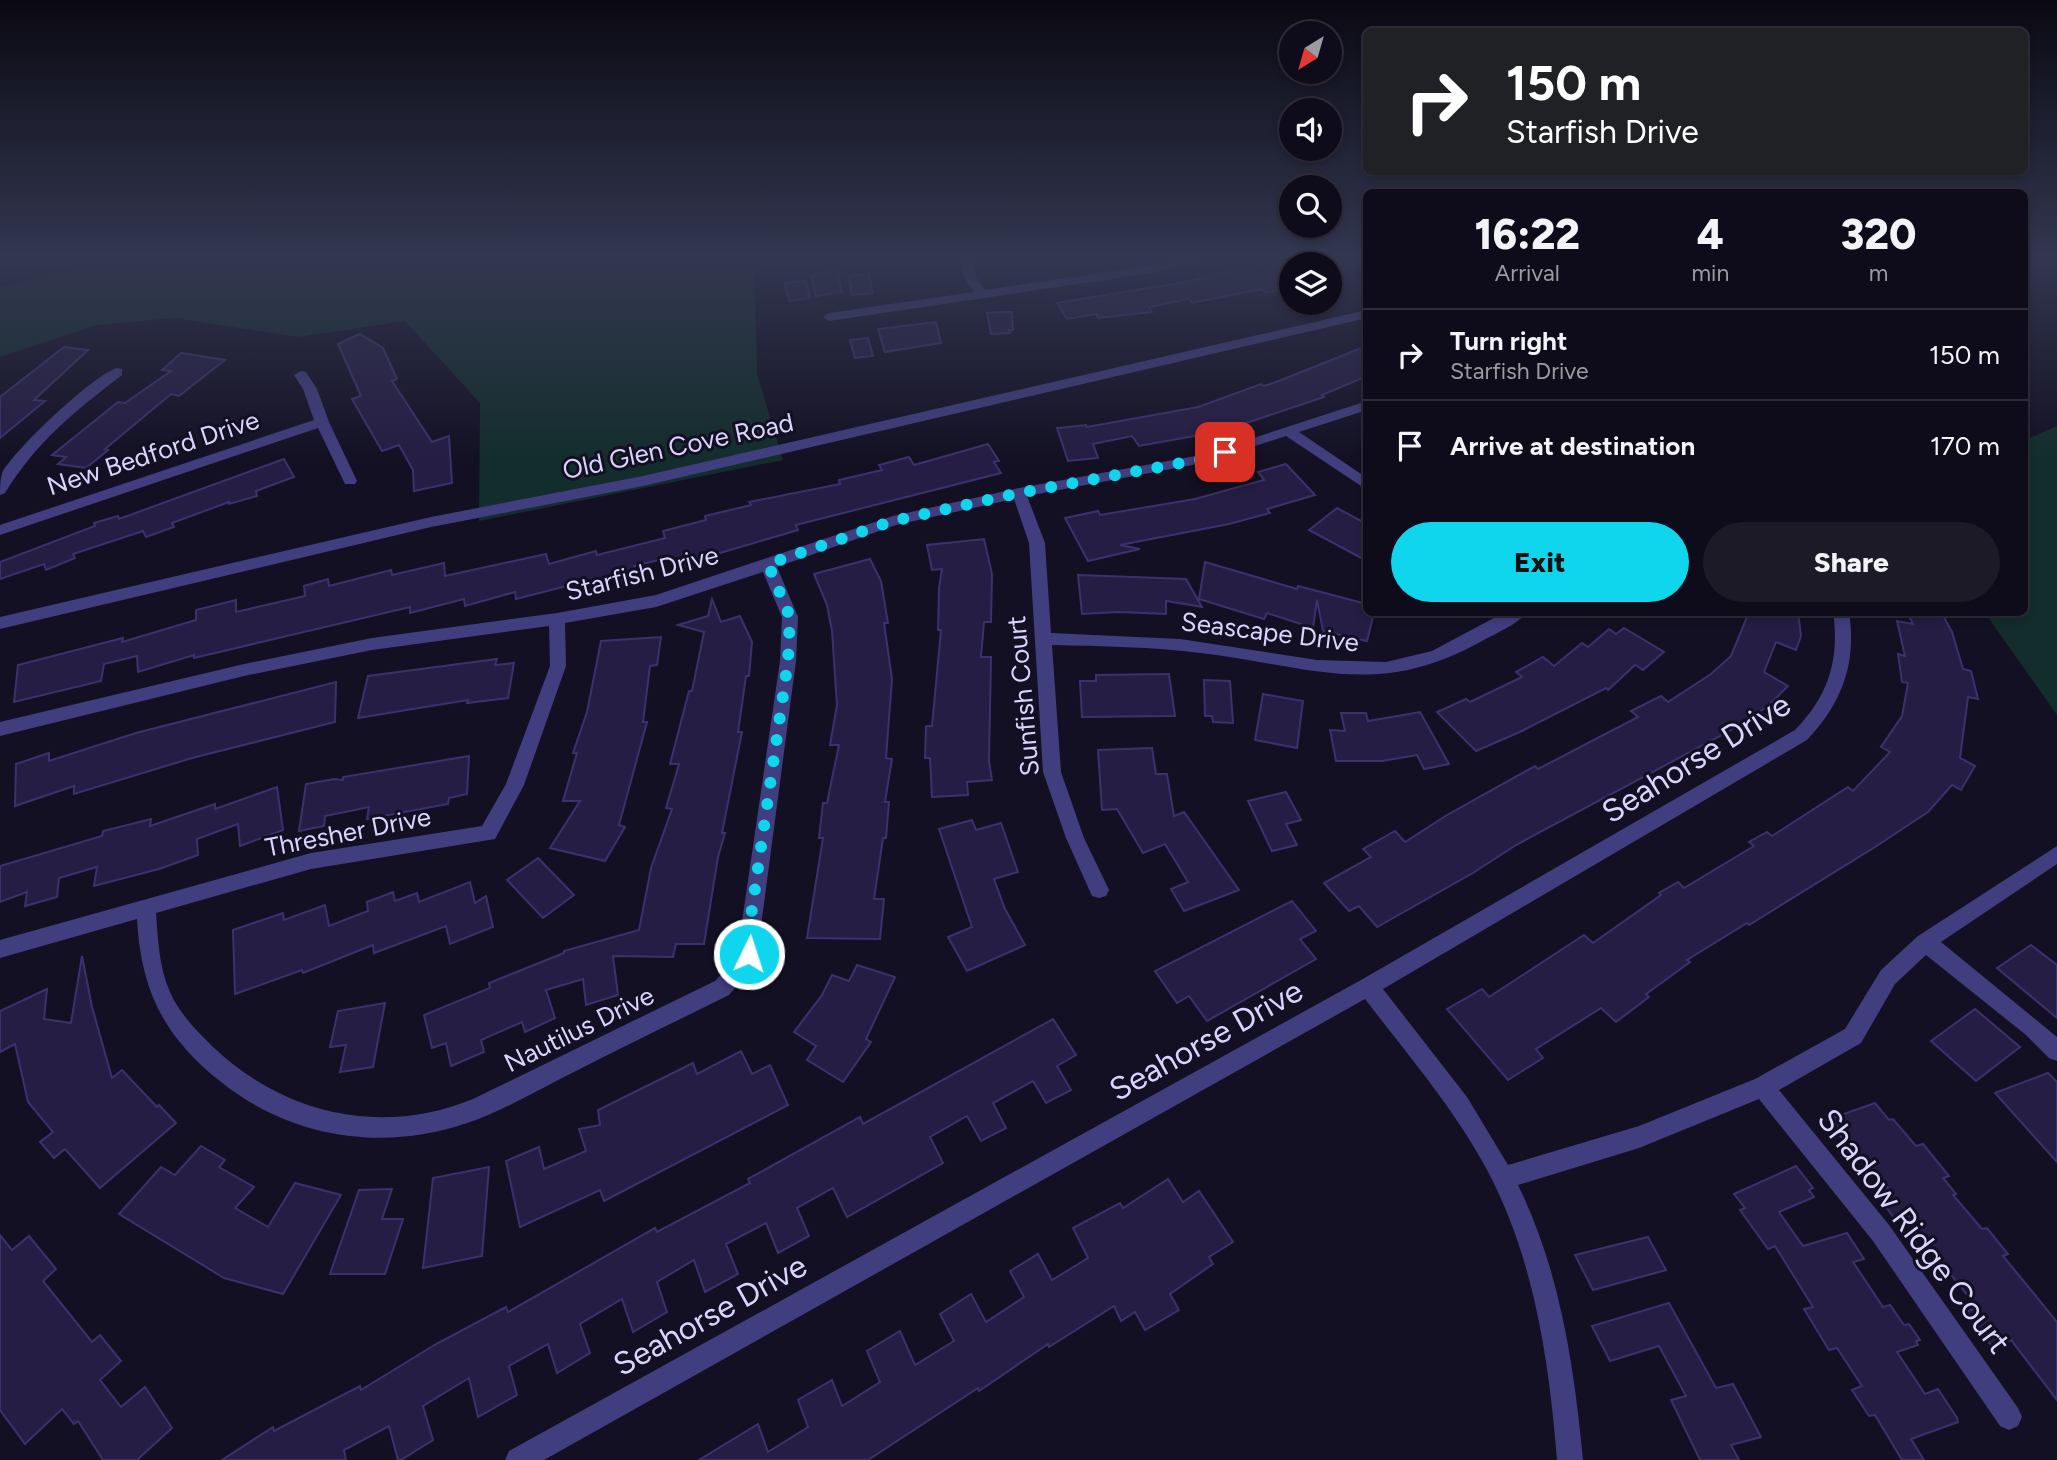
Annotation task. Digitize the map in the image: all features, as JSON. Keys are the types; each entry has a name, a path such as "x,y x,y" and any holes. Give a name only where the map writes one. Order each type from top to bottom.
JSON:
{"street":[{"name":"Old Glen Cove Road","path":"0,623 431,522 643,481 1323,324"},
{"path":"0,491 10,469 21,456 61,418 117,372"},
{"path":"301,375 310,389 322,422 350,481"},
{"name":"Starfish Drive","path":"0,729 244,670 372,643 557,619 656,601 893,521 1019,493 1203,459 1363,406"},
{"name":"New Bedford Drive","path":"0,530 322,422"},
{"path":"1288,431 1363,483"},
{"name":"Sunfish Court","path":"1019,493 1037,543 1052,772 1074,838 1099,890"},
{"name":"Nautilus Drive","path":"146,906 155,987 169,1016 190,1040 236,1083 286,1112 346,1126 396,1129 468,1112 722,988 742,967 749,954 749,930 788,661 790,617 768,564"},
{"name":"Seascape Drive","path":"1045,639 1154,641 1226,650 1318,667 1373,669 1409,665 1440,656 1512,616"},
{"name":"Seahorse Drive","path":"518,1460 1368,986 1801,736 1822,715 1842,672 1845,644 1841,616"},
{"name":"Thresher Drive","path":"0,949 311,861 488,833 515,785 558,666 557,619"},
{"path":"1502,1178 1639,1137 1763,1087 1853,1036 1888,977 1925,942 2057,854"},
{"path":"1925,942 2033,1028 2057,1051"},
{"path":"1368,986 1472,1123 1502,1178 1539,1273 1555,1332 1566,1400 1570,1460"},
{"name":"Shadow Ridge Court","path":"1763,1087 1881,1233 2009,1417"}],"green space":[{"path":"0,324 106,324 96,325 0,357"},
{"path":"215,324 384,324 298,337"},
{"path":"408,324 756,324 757,374 783,460 479,521 480,403"},
{"path":"2057,426 2057,715 1987,616 2028,616 2028,439"}],"building":[{"path":"937,324 941,343 885,352 878,329"},
{"path":"989,324 1013,324 1010,333 991,334"},
{"path":"360,334 383,348 397,379 392,381 432,442 449,436 452,483 414,491 413,470 399,445 382,451 352,399 361,396 338,344"},
{"path":"868,338 873,356 855,358 850,340"},
{"path":"64,347 88,350 34,400 45,401 0,438 0,397"},
{"path":"1359,349 1363,352 1363,378 1322,395 1324,397 1222,431 1139,446 1132,436 1093,444 1098,458 1068,461 1057,428 1087,427 1198,407 1261,384 1264,386"},
{"path":"181,353 225,360 179,396 171,394 86,468 58,464 66,457 52,455 118,402 125,403 171,371 162,370"},
{"path":"988,444 999,461 994,462 1001,473 796,525 798,530 710,556 711,560 675,569 671,557 634,566 638,578 616,584 614,579 569,592 567,586 516,599 515,592 465,606 464,599 410,613 410,607 194,658 194,655 138,672 137,656 104,664 101,681 14,702 18,665 123,638 122,642 196,620 196,610 236,600 236,612 305,596 304,586 328,579 329,586 391,570 392,575 444,563 445,576 546,554 549,564 596,551 597,555 665,538 663,531 706,520 705,516 751,505 749,502 840,484 839,480 882,470 879,465 909,457 914,465"},
{"path":"284,459 294,477 256,491 257,496 229,502 172,523 174,527 146,537 143,531 73,554 75,558 46,570 44,564 0,579 0,562 95,526 94,523 118,516 119,519"},
{"path":"1286,464 1315,495 1267,509 1270,513 1229,524 1120,545 1140,549 1088,561 1065,518 1098,511 1100,515 1195,499 1264,480 1258,472"},
{"path":"1337,508 1363,522 1363,559 1309,530"},
{"path":"984,539 992,574 991,622 984,622 981,657 991,657 989,761 992,780 967,782 968,795 932,797 930,758 925,758 926,726 932,726 941,630 938,630 942,569 932,570 927,545"},
{"path":"870,559 881,581 888,623 884,623 892,679 886,758 892,759 885,802 889,802 886,838 883,838 874,899 884,899 880,939 807,938 823,838 819,838 823,803 827,803 839,745 830,745 837,705 832,631 827,605 814,574"},
{"path":"1205,562 1297,589 1298,586 1363,603 1363,616 1373,616 1367,641 1323,631 1317,600 1313,628 1267,613 1264,619 1199,599"},
{"path":"1078,575 1186,579 1202,607 1166,601 1166,614 1082,614"},
{"path":"712,599 721,622 740,616 752,642 749,676 746,676 738,732 742,732 704,944 676,944 673,957 613,956 618,995 586,1005 583,979 546,990 555,1018 525,1032 522,1022 481,1040 484,1052 451,1066 446,1043 432,1048 424,1015 490,988 489,983 564,951 639,930 651,868 672,809 666,808 679,764 670,764 689,691 692,691 704,632 678,625 708,616"},
{"path":"1747,616 1798,616 1801,636 1796,650 1776,642 1764,672 1788,686 1768,706 1735,728 1516,845 1473,873 1377,927 1359,906 1349,911 1324,883 1371,857 1363,849 1395,831 1405,842 1447,815 1535,766 1538,769 1638,717 1631,711 1661,696 1668,702 1711,674 1731,656"},
{"path":"1909,616 1943,616 1952,632 1963,669 1971,671 1978,699 1968,697 1960,758 1975,766 1961,790 1952,785 1928,812 1875,847 1687,960 1690,962 1646,994 1649,997 1616,1022 1601,1008 1536,1049 1543,1058 1508,1080 1447,1009 1482,989 1489,997 1584,935 1593,943 1661,895 1659,893 1678,882 1684,888 1754,846 1749,842 1767,832 1772,836 1848,787 1853,791 1890,752 1881,747 1902,716 1908,683 1902,682 1898,654 1905,656 1897,621 1913,624"},
{"path":"1624,628 1664,652 1643,670 1635,665 1608,690 1606,688 1522,731 1476,751 1437,712 1466,699 1470,702 1522,677 1516,672 1543,657 1554,666 1582,643 1588,647 1609,629 1616,634"},
{"path":"661,637 657,665 650,666 643,722 647,722 619,825 625,827 605,861 550,848 580,801 563,801 577,753 573,753 587,712 601,641"},
{"path":"497,659 495,665 514,663 508,698 467,703 468,700 358,718 368,676"},
{"path":"1169,674 1175,716 1082,717 1080,681 1096,681 1096,675"},
{"path":"1204,680 1230,681 1233,723 1213,722 1212,716 1205,716"},
{"path":"336,682 335,722 192,758 74,794 74,786 15,806 16,764 49,753 49,761 136,733"},
{"path":"1263,694 1303,701 1297,748 1255,740"},
{"path":"1420,712 1449,764 1424,769 1417,755 1382,761 1336,761 1330,730 1345,731 1341,713 1366,713 1368,721"},
{"path":"1152,748 1156,774 1167,774 1174,816 1184,812 1239,890 1184,911 1171,889 1188,882 1165,844 1143,853 1117,809 1102,810 1098,750"},
{"path":"469,756 467,794 449,798 448,804 367,819 369,807 325,816 324,826 299,831 306,784 343,780 343,777"},
{"path":"277,787 283,830 240,846 238,824 197,839 198,855 159,869 94,886 97,867 59,878 57,897 25,906 27,892 0,902 0,866 102,836 103,831 151,819 150,826 215,804 215,809"},
{"path":"1286,792 1301,820 1286,824 1297,845 1272,851 1248,801"},
{"path":"972,820 976,830 1001,823 1018,872 994,879 1005,909 1025,945 967,971 948,937 972,927 939,829"},
{"path":"538,858 574,895 543,918 507,880"},
{"path":"470,882 475,903 486,896 493,927 450,944 446,926 374,953 373,945 303,973 302,970 235,994 233,930 283,913 284,920 325,905 329,926 368,911 367,902 393,892 395,901 417,893 419,902"},
{"path":"1292,901 1316,931 1300,939 1316,959 1207,1021 1189,996 1177,1003 1155,971"},
{"path":"2031,945 2057,965 2057,1018 1997,968"},
{"path":"82,956 92,1007 112,1078 122,1070 176,1123 100,1188 65,1149 54,1158 40,1142 53,1132 28,1102 15,1044 0,1052 0,1011 47,989 44,1019 71,1023"},
{"path":"857,965 895,977 866,1039 871,1042 843,1082 807,1060 816,1046 794,1032 822,995 832,975 849,981"},
{"path":"385,1003 373,1067 340,1072 346,1045 330,1047 338,1011"},
{"path":"1975,1009 2020,1047 1976,1081 1931,1041"},
{"path":"1053,1019 1076,1055 1057,1066 1071,1090 1046,1103 1033,1081 993,1103 1006,1128 981,1141 967,1116 930,1137 943,1163 847,1217 833,1188 797,1208 809,1236 778,1253 766,1223 726,1244 738,1274 705,1292 694,1260 657,1282 667,1312 633,1332 622,1299 580,1324 590,1353 557,1373 548,1344 509,1366 517,1395 478,1417 469,1378 423,1406 433,1440 401,1460 398,1460 389,1426 344,1450 346,1460 222,1460 273,1427 274,1431 360,1386 361,1390 436,1344 506,1307 508,1312 655,1228 657,1232 750,1183 748,1179 860,1117 863,1124"},
{"path":"741,1051 752,1074 770,1065 788,1105 604,1201 600,1190 520,1227 506,1161 539,1147 544,1169 586,1151 579,1129 600,1125 598,1110 693,1063 697,1074"},
{"path":"2048,1073 2057,1082 2057,1162 1995,1093"},
{"path":"1875,1103 1916,1146 1923,1144 1949,1176 1943,1178 1956,1194 1953,1195 1982,1229 1987,1228 2008,1254 2003,1256 2057,1322 2057,1400 2011,1340 1993,1348 1966,1312 1977,1307 1903,1215 1895,1219 1882,1202 1892,1198 1885,1190 1888,1188 1849,1141 1845,1142 1827,1120"},
{"path":"201,1146 225,1160 219,1167 254,1187 235,1208 268,1227 295,1183 341,1195 283,1294 224,1278 119,1214 161,1167 175,1175"},
{"path":"1796,1166 1813,1188 1809,1190 1814,1197 1779,1212 1803,1246 1847,1233 1864,1259 1853,1262 1883,1307 1890,1305 1904,1325 1909,1324 1920,1340 1916,1341 1918,1345 1897,1352 1925,1394 1938,1389 1957,1418 1958,1422 1911,1439 1924,1460 1902,1460 1875,1415 1869,1416 1852,1390 1862,1386 1837,1348 1829,1350 1804,1309 1813,1307 1775,1246 1768,1249 1740,1210 1745,1208 1734,1194"},
{"path":"489,1167 482,1256 423,1268 433,1178"},
{"path":"1168,1179 1183,1202 1199,1191 1233,1242 1209,1257 1213,1264 1170,1294 1179,1310 1145,1330 1135,1312 1121,1321 1114,1306 1049,1347 1048,1344 979,1391 978,1388 868,1460 699,1460 758,1424 768,1452 808,1427 798,1400 832,1380 842,1406 880,1382 867,1351 900,1331 915,1365 954,1341 940,1314 971,1294 986,1322 1024,1297 1010,1271 1038,1254 1052,1280 1088,1258 1073,1228 1120,1203 1123,1208"},
{"path":"392,1189 382,1219 403,1219 385,1274 330,1274 359,1190"},
{"path":"0,1235 12,1250 29,1236 56,1269 43,1281 92,1342 100,1335 121,1361 100,1380 121,1407 145,1387 172,1428 137,1460 103,1460 78,1421 74,1424 62,1409 25,1444 0,1410"},
{"path":"1648,1237 1666,1270 1593,1290 1575,1255"},
{"path":"1669,1303 1716,1388 1733,1384 1761,1437 1731,1445 1739,1460 1700,1460 1671,1400 1686,1396 1659,1346 1610,1361 1592,1326"}],"route":[{"path":"749,954 749,930 788,661 790,617 768,564 893,521 1019,493 1203,459 1225,452"}]}
